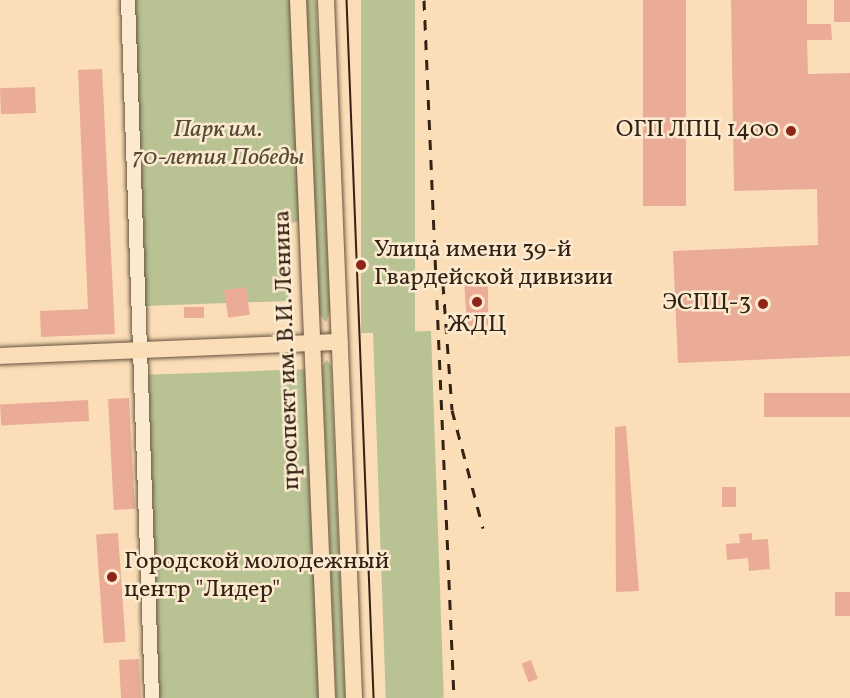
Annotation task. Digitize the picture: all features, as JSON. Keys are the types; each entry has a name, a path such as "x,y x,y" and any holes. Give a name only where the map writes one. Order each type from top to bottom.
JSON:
{"main road":[{"name":"проспект им. В.И. Ленина","path":"298,0 327,698"},
{"path":"326,0 354,698"},
{"path":"0,356 142,352 340,342"}],"street":[{"path":"128,0 142,352 152,698"}],"green space":[{"name":"Парк им. 70-летия Победы","path":"130,0 294,0 304,221 283,224 289,301 142,306"},
{"path":"306,0 316,0 330,311 326,322 319,314"},
{"path":"361,0 415,0 415,333 361,333"},
{"path":"431,331 444,698 386,698 373,333"},
{"path":"327,360 331,366 345,698 336,698 322,366"},
{"path":"310,369 321,698 159,698 148,375"}],"building":[{"path":"643,0 686,0 686,206 643,206"},
{"path":"731,0 807,0 807,24 831,24 832,40 807,40 808,74 850,73 850,356 678,363 673,251 818,245 817,189 734,191"},
{"path":"834,0 850,0 850,22 834,22"},
{"path":"102,69 115,334 41,337 40,311 88,309 78,70"},
{"path":"35,87 36,113 1,114 0,88"},
{"name":"ЖДЦ","path":"488,277 488,325 467,326 464,279"},
{"path":"246,287 250,315 228,318 224,290"},
{"path":"184,307 204,307 204,318 184,318"},
{"path":"764,393 850,393 850,417 764,417"},
{"path":"129,398 135,509 114,510 108,399"},
{"path":"88,400 89,421 1,426 0,405"},
{"path":"626,426 639,591 616,592 615,427"},
{"path":"722,487 736,487 736,507 722,507"},
{"path":"118,533 126,642 104,643 96,535"},
{"path":"752,533 752,540 768,539 770,569 749,571 748,558 727,560 726,544 740,543 739,534"},
{"path":"835,592 850,592 850,616 835,616"},
{"path":"139,659 141,698 121,698 119,660"},
{"path":"531,660 538,679 528,682 522,663"}],"tram line":[{"path":"347,0 374,698"}],"railway":[{"path":"424,0 454,698"},
{"path":"443,284 452,410 483,528"}],"place":[{"name":"ОГП ЛПЦ 1400","path":"791,131"},
{"name":"Улица имени 39-й Гвардейской дивизии","path":"361,265"},
{"name":"ЖДЦ","path":"477,302"},
{"name":"ЭСПЦ-3","path":"763,304"},
{"name":"Городской молодежный центр \"Лидер\"","path":"112,577"}]}
